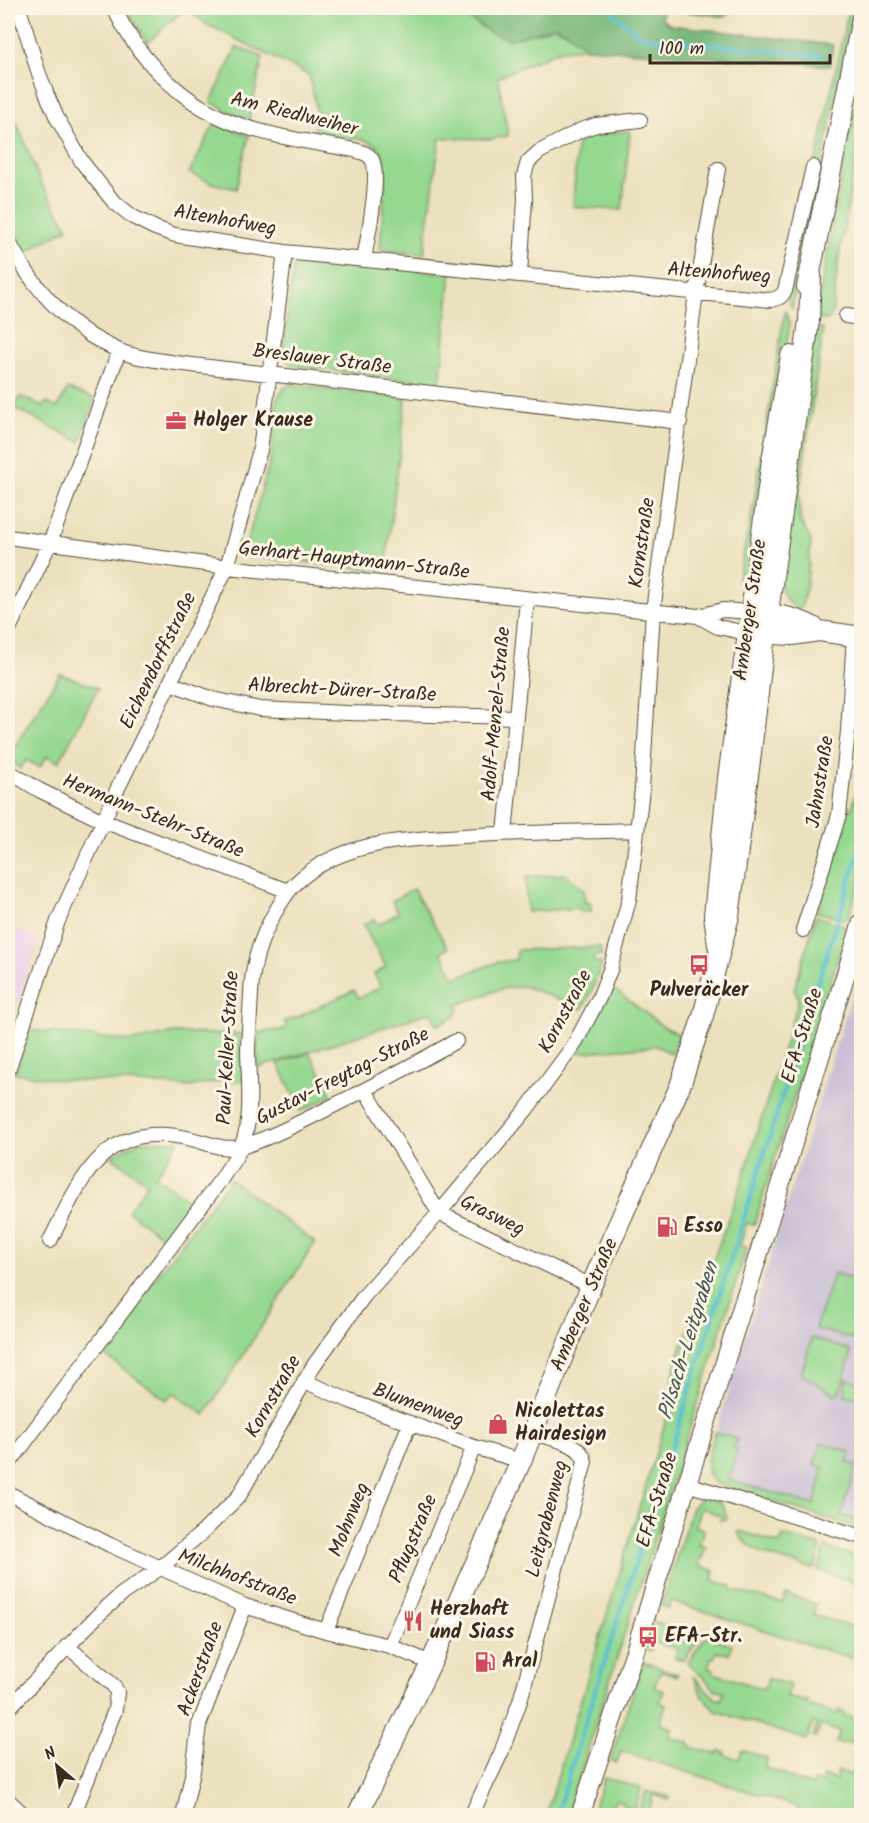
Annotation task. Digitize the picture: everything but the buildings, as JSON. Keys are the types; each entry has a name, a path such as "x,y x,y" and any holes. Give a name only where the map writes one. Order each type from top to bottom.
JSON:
{"main road":[{"name":"Amberger Straße","path":"357,1815 431,1663 521,1461 591,1286 684,1076 707,1003 729,916 750,761 756,633 808,321 811,274 861,19"},
{"path":"759,613 804,623 819,631"},
{"path":"756,633 792,635 819,631 858,637"}],"street":[{"name":"Altenhofweg","path":"18,8 38,71 57,118 82,162 113,201 133,217 175,235 285,252 775,300 783,295 813,167"},
{"name":"Am Riedlweiher","path":"114,8 146,60 185,96 204,109 232,122 258,130 354,150 370,157 375,165 375,185 364,260"},
{"path":"520,274 525,199 524,176 528,162 539,152 581,129 640,120"},
{"name":"Kornstraße","path":"160,1568 204,1531 239,1496 249,1483 304,1382 364,1296 440,1213 548,1082 574,1045 599,998 610,970 627,908 642,789 653,611 696,293 718,169"},
{"name":"Breslauer Straße","path":"8,240 31,281 56,308 85,331 119,351 173,362 680,422"},
{"name":"Eichendorffstraße","path":"8,1070 58,921 103,821 227,567 258,457 285,252"},
{"path":"846,316 861,318"},
{"path":"8,631 50,543 119,351"},
{"name":"Gerhart-Hauptmann-Straße","path":"8,537 227,567 527,599 698,616 723,610 759,613"},
{"name":"Adolf-Menzel-Straße","path":"505,834 527,599"},
{"name":"Gerhart-Hauptmann-Straße","path":"698,616 718,627 756,633"},
{"name":"Jahnstraße","path":"802,930 839,815 858,637"},
{"name":"Albrecht-Dürer-Straße","path":"170,683 213,699 260,709 516,717"},
{"name":"Hermann-Stehr-Straße","path":"8,771 39,790 103,821 288,891"},
{"name":"Paul-Keller-Straße","path":"8,1465 222,1178 241,1147 247,1123 249,1096 248,1047 254,965 258,946 288,891 308,873 330,860 366,846 505,834 636,830"},
{"name":"EFA-Straße","path":"580,1815 635,1651 861,922"},
{"name":"Gustav-Freytag-Straße","path":"50,1241 67,1206 95,1164 108,1149 127,1139 154,1133 189,1138 218,1147 241,1147 279,1132 365,1090 456,1041"},
{"name":"Grasweg","path":"365,1090 440,1213 591,1286"},
{"name":"Blumenweg","path":"304,1382 474,1447 521,1461"},
{"name":"Mohnweg","path":"326,1631 410,1423"},
{"name":"Leitgrabenweg","path":"471,1815 501,1753 520,1701 585,1461 580,1450 574,1446 533,1433"},
{"name":"Pflugstraße","path":"390,1646 474,1447"},
{"path":"687,1484 861,1537"},
{"path":"8,1493 24,1503 160,1568"},
{"name":"Milchhofstraße","path":"8,1709 67,1646 122,1594 160,1568 245,1606 326,1631 390,1646 431,1663"},
{"name":"Ackerstraße","path":"183,1815 193,1771 199,1725 245,1606"},
{"path":"67,1646 110,1681 117,1692 115,1710 73,1815"},
{"path":"8,1800 25,1815"}],"shaded area":[{"path":"8,928 39,938 8,1033"},
{"path":"861,965 861,1529 715,1483 708,1476 706,1464"}],"green space":[{"path":"185,8 147,43 127,9"},
{"path":"185,8 453,8 490,32 537,33 554,26 567,32 586,48 560,50 498,77 508,136 491,139 440,138 424,254 380,250 386,171 382,152 374,144 362,139 314,134 316,107 309,75 208,25"},
{"path":"453,8 731,8 731,12 725,17 666,9 662,14 663,20 671,25 833,45 830,66 586,48 567,32 554,26 509,40 490,32"},
{"path":"849,8 854,8 792,308 787,297"},
{"path":"237,47 263,57 249,120 211,102"},
{"path":"861,72 861,127 832,314 827,320 818,319 817,308"},
{"path":"8,101 41,183 68,228 25,253 8,222"},
{"path":"215,123 249,136 236,189 212,183 189,173"},
{"path":"630,131 622,210 573,207 577,142 593,134"},
{"path":"301,260 451,273 440,384 296,366 287,361 283,346 294,266"},
{"path":"785,310 790,324 769,434 746,579 740,584 738,579 753,507"},
{"path":"815,327 822,328 823,331 799,494 800,520 811,541 807,583 802,606 798,609 787,601 779,584"},
{"path":"291,384 406,399 385,571 266,558 255,556 247,548 271,457 277,398 285,387"},
{"path":"68,389 95,399 80,442 14,408 21,396 43,407 46,402 57,408"},
{"path":"60,674 98,688 59,762 47,756 40,767 26,760 20,769 8,757"},
{"path":"861,771 861,878 849,917 845,919 817,912 832,861 843,809 852,809"},
{"path":"566,874 584,890 585,903 590,902 591,911 582,912 578,908 527,912 526,877"},
{"path":"413,889 448,948 441,952 455,978 498,962 516,960 517,950 600,947 601,955 594,956 593,961 602,963 592,991 582,1009 524,986 501,989 457,1005 459,1010 455,1017 437,1025 431,1012 258,1068 257,1033 286,1029 285,1021 354,990 359,998 381,987 374,974 386,967 363,925 374,919 378,925 398,913 392,901"},
{"path":"816,916 844,925 846,932 754,1225 747,1223 740,1245 747,1248 567,1815 546,1815 671,1403 672,1380 679,1354 741,1184 797,1005 798,996 794,990"},
{"path":"611,987 664,1027 679,1034 672,1054 657,1046 576,1053"},
{"path":"30,1030 131,1041 175,1033 241,1034 243,1081 224,1080 190,1087 60,1080 15,1073"},
{"path":"310,1053 332,1096 301,1111 278,1063"},
{"path":"140,1141 179,1141 155,1176 192,1203 165,1239 128,1211 148,1183 111,1156"},
{"path":"230,1179 315,1243 205,1415 174,1393 167,1400 100,1352"},
{"path":"834,1273 858,1281 861,1277 861,1311 853,1339 815,1328"},
{"path":"812,1338 850,1350 850,1357 838,1394 834,1394 801,1374"},
{"path":"846,1379 861,1383 861,1397 845,1395"},
{"path":"715,1432 737,1439 734,1449 737,1450 729,1480 814,1505 824,1468 814,1465 821,1443 851,1452 847,1463 856,1465 841,1515 861,1522 861,1529 715,1483 708,1472 707,1459"},
{"path":"701,1498 719,1502 727,1519 720,1520 722,1516 701,1508 695,1526 704,1530 699,1545 706,1547 699,1565 714,1571 712,1580 732,1586 732,1590 782,1603 786,1594 816,1604 813,1615 861,1629 861,1669 855,1667 857,1660 671,1601 668,1608 661,1606 692,1508"},
{"path":"740,1531 780,1544 783,1536 821,1546 814,1569 752,1548 738,1533"},
{"path":"825,1547 861,1558 861,1584 818,1570"},
{"path":"655,1622 673,1627 669,1638 684,1643 689,1631 702,1635 684,1660 675,1658 677,1649 654,1642 650,1651 646,1649"},
{"path":"706,1637 732,1645 729,1654 717,1651 714,1658 711,1658 708,1667 714,1669 713,1673 764,1689 768,1679 790,1685 787,1696 805,1702 806,1700 807,1705 837,1714 838,1710 843,1712 843,1715 859,1718 861,1713 861,1743 836,1743 840,1732 821,1725 816,1737 813,1737 817,1724 813,1722 807,1740 716,1711 703,1697 693,1676 715,1698 721,1700 724,1691 715,1690 688,1662"},
{"path":"643,1662 678,1674 677,1676 661,1671 654,1687 664,1691 660,1702 666,1705 660,1724 672,1728 670,1737 690,1743 690,1747 718,1754 720,1751 725,1752 724,1755 739,1759 742,1750 767,1758 765,1768 813,1786 815,1781 821,1783 823,1776 836,1780 838,1771 853,1775 857,1760 853,1758 857,1747 861,1747 861,1790 854,1815 796,1815 798,1807 621,1751 617,1763 610,1761"},
{"path":"604,1778 641,1788 633,1815 629,1815 631,1809 623,1806 623,1802 616,1800 613,1806 608,1805 605,1815 591,1815"},
{"path":"646,1791 670,1797 669,1800 654,1795 648,1814 651,1815 638,1815"}],"waterway":[{"path":"607,8 642,37 821,56"},
{"name":"Pilsach-Leitgraben","path":"556,1816 862,842"}],"place":[{"name":"Holger Krause","path":"176,421"},
{"name":"Pulveräcker","path":"699,965"},
{"name":"Esso","path":"667,1227"},
{"name":"Nicolettas Hairdesign","path":"498,1424"},
{"name":"Herzhaft und Siass","path":"413,1621"},
{"name":"EFA-Str.","path":"648,1637"},
{"name":"Aral","path":"485,1662"}]}
